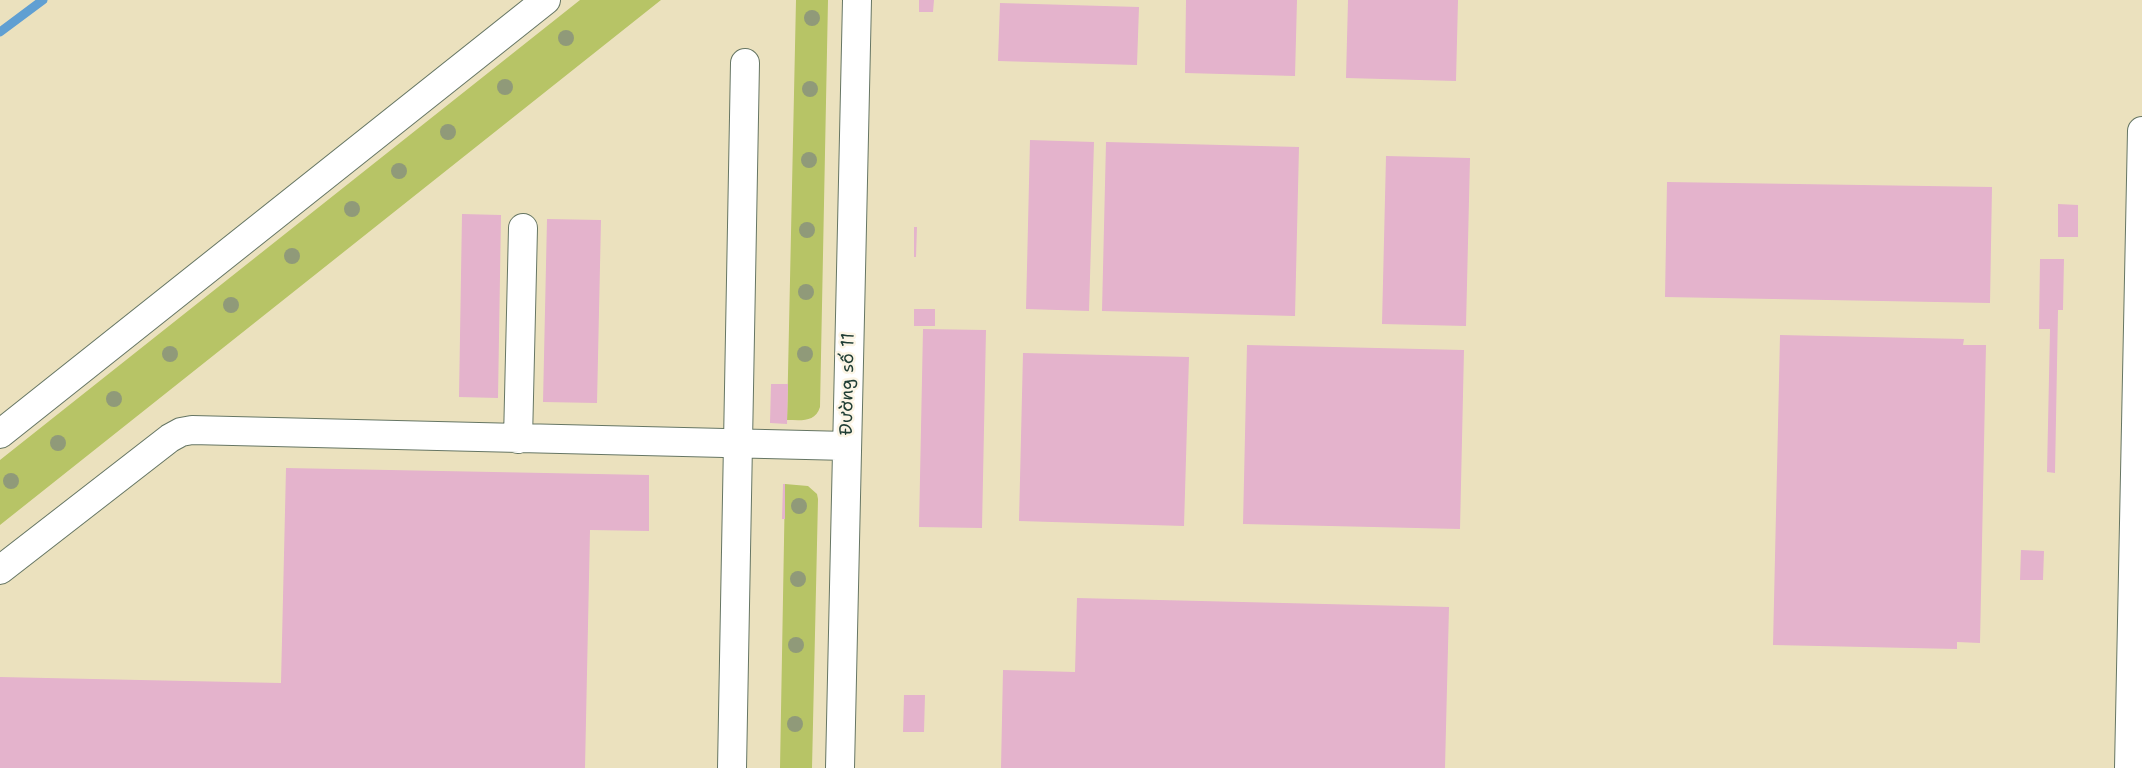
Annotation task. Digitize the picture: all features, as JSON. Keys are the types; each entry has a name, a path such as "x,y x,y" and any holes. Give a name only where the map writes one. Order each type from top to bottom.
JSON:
{"street":[{"path":"0,434 546,0"},
{"name":"Đường số 11","path":"840,768 857,0"},
{"path":"732,768 745,63"},
{"path":"2129,768 2140,319 2142,131"},
{"path":"518,439 523,228"},
{"path":"0,570 170,438 181,432 192,430 847,446"}],"green space":[{"path":"580,0 661,0 0,525 0,460"},
{"path":"796,0 828,0 820,407 815,416 807,420 787,420"},
{"path":"785,484 808,486 817,494 818,499 812,768 780,768"}],"building":[{"path":"919,0 934,0 933,12 919,12"},
{"path":"1186,0 1297,0 1295,76 1185,73"},
{"path":"1348,0 1458,0 1456,81 1346,78"},
{"path":"1000,3 1139,7 1137,65 998,61"},
{"path":"1030,140 1094,142 1089,311 1026,309"},
{"path":"1106,142 1299,147 1295,316 1102,311"},
{"path":"1386,156 1470,158 1466,326 1382,324"},
{"path":"1667,182 1992,187 1990,303 1665,297"},
{"path":"2058,204 2078,205 2078,237 2058,237"},
{"path":"462,214 501,215 498,398 459,397"},
{"path":"547,219 601,220 597,403 543,402"},
{"path":"914,227 917,227 916,257 914,257"},
{"path":"2040,259 2064,259 2063,310 2058,310 2055,473 2047,472 2050,329 2039,329"},
{"path":"914,309 935,309 935,326 914,326"},
{"path":"923,329 986,330 982,528 919,527"},
{"path":"1780,335 1964,339 1963,345 1986,345 1980,643 1957,642 1957,649 1773,645"},
{"path":"1247,345 1464,350 1460,529 1243,524"},
{"path":"1023,353 1189,357 1184,526 1019,521"},
{"path":"771,384 788,384 787,424 770,423"},
{"path":"286,468 649,475 649,531 590,530 585,768 0,768 0,677 281,683"},
{"path":"783,484 785,484 785,519 782,519"},
{"path":"2021,550 2044,551 2043,580 2020,580"},
{"path":"1077,598 1449,607 1445,768 1001,768 1003,670 1075,672"},
{"path":"904,695 925,695 924,732 903,732"}],"waterway":[{"path":"0,32 43,0"}]}
